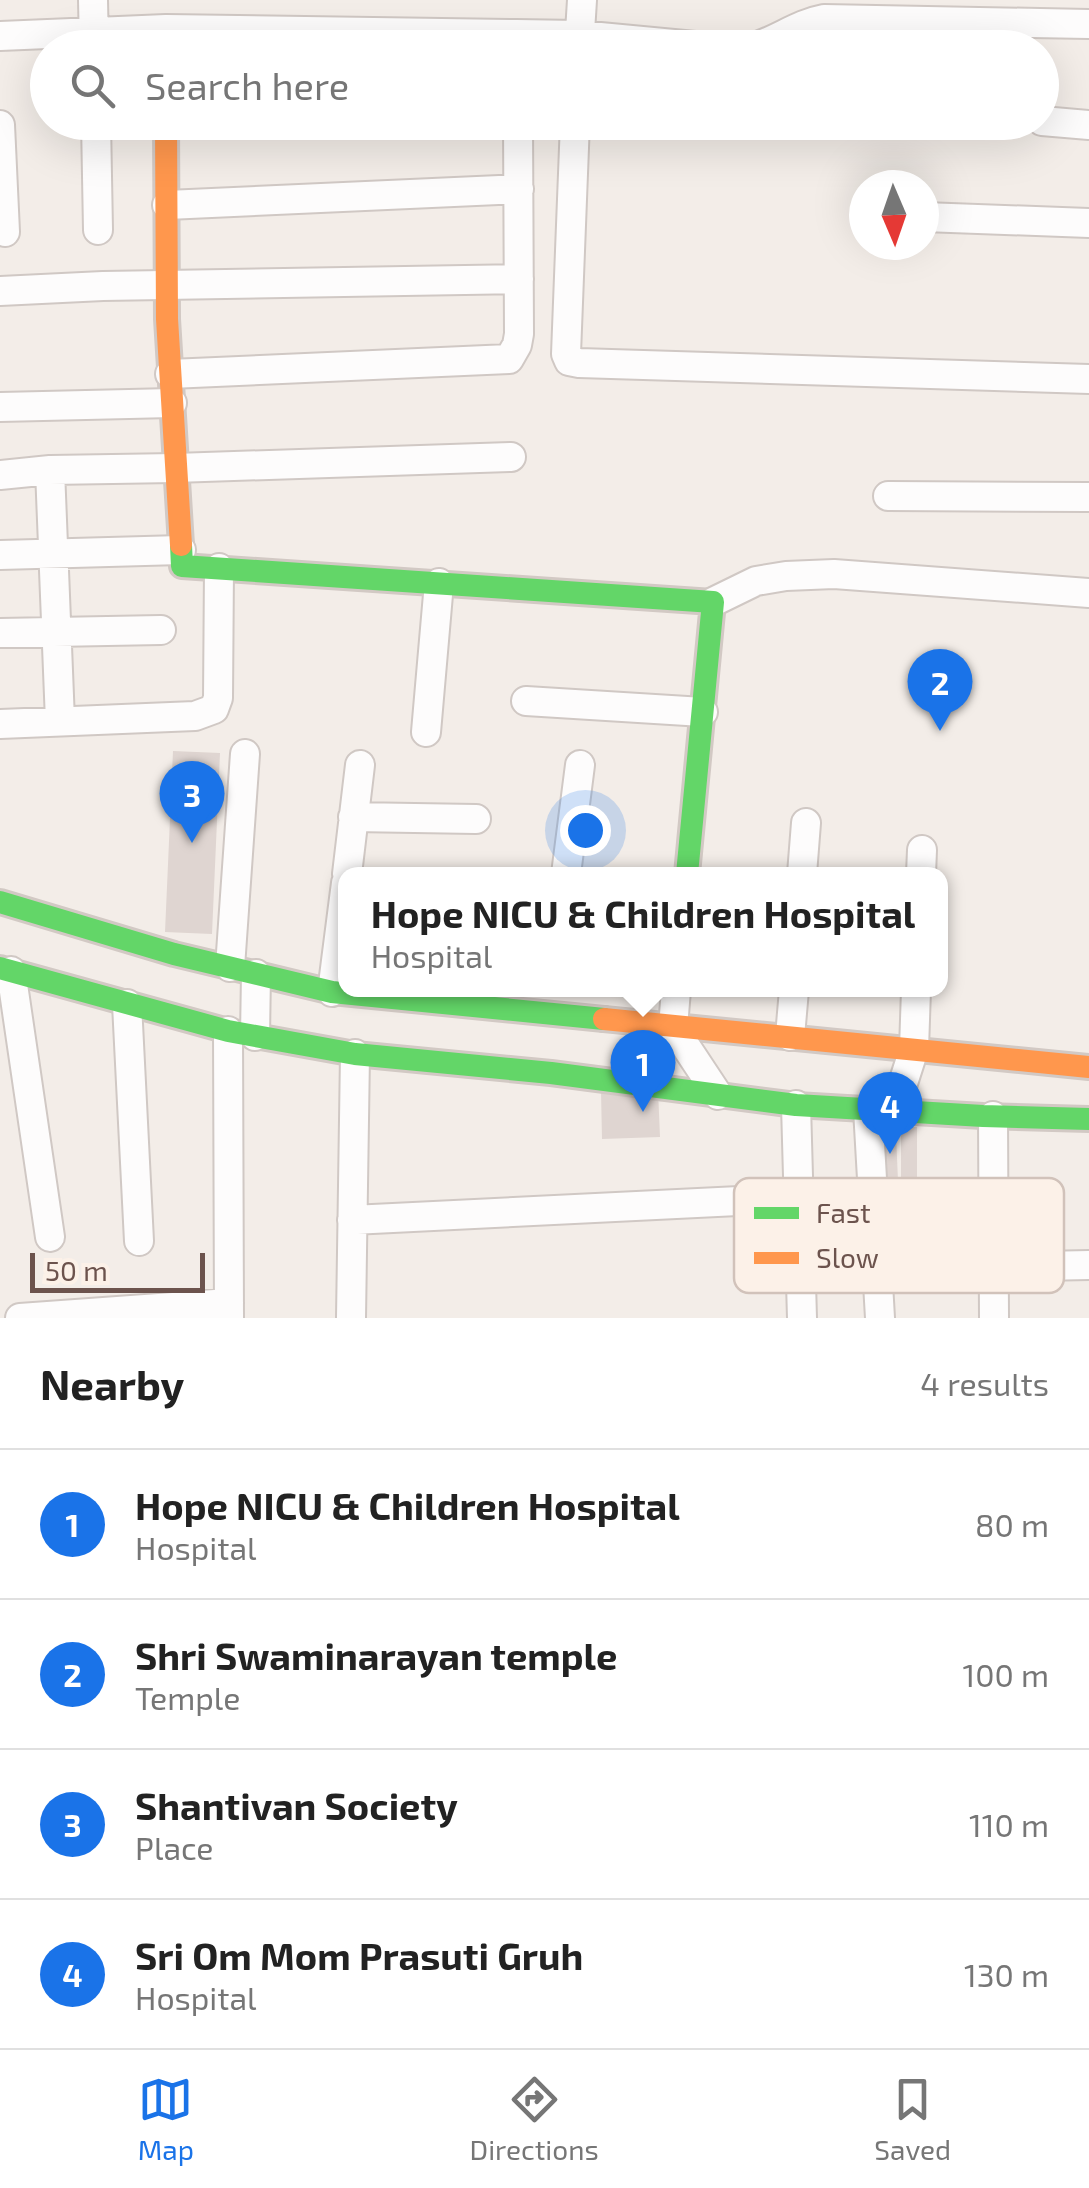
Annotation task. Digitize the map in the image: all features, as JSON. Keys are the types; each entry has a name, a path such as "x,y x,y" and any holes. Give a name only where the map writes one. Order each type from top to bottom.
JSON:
{"main road":[{"path":"166,140 170,374 182,566 713,602 689,867"},
{"path":"0,902 174,954 338,992"},
{"path":"5,969 241,1034 356,1054 551,1073 796,1105 1089,1119"},
{"path":"452,997 548,1001 673,1026 1089,1068"}],"street":[{"path":"93,0 94,30"},
{"path":"166,0 166,30"},
{"path":"580,30 582,0"},
{"path":"792,30 824,19 1089,24"},
{"path":"0,36 30,37"},
{"path":"1059,123 1089,125"},
{"path":"0,125 5,232"},
{"path":"96,140 98,230"},
{"path":"170,374 508,359 517,345 518,334 518,140"},
{"path":"575,140 566,354 569,360 1089,378"},
{"path":"167,204 519,189"},
{"path":"939,218 1089,224"},
{"path":"0,290 519,279"},
{"path":"0,407 172,403"},
{"path":"0,475 50,470 511,456"},
{"path":"50,470 60,721"},
{"path":"888,496 1089,497"},
{"path":"0,555 181,550"},
{"path":"0,724 195,716 214,709 218,698 218,568"},
{"path":"713,602 756,580 834,574 1089,594"},
{"path":"426,732 439,584"},
{"path":"0,633 161,630"},
{"path":"526,701 703,712"},
{"path":"20,1318 229,1311 243,970 245,754"},
{"path":"567,867 580,764"},
{"path":"347,867 360,765"},
{"path":"354,817 476,819"},
{"path":"803,867 806,823"},
{"path":"332,992 338,945"},
{"path":"5,969 50,1237"},
{"path":"675,997 673,1026 718,1095"},
{"path":"790,1036 793,997"},
{"path":"879,1178 881,1110 914,1049 916,997"},
{"path":"127,1004 139,1241"},
{"path":"351,1318 356,1054"},
{"path":"796,1105 798,1178"},
{"path":"993,1116 993,1178"},
{"path":"352,1220 734,1201"},
{"path":"1064,1263 1089,1264"},
{"path":"801,1293 802,1318"},
{"path":"878,1293 880,1318"}],"building":[{"path":"173,751 220,753 212,934 165,932"},
{"path":"658,1090 660,1137 602,1139 601,1091"},
{"path":"901,1127 917,1127 917,1178 901,1178"},
{"path":"896,1134 898,1178 877,1178 875,1135"}],"traffic: fast":[{"path":"181,545 182,566 713,602 688,867"},
{"path":"0,902 174,954 338,993"},
{"path":"0,968 228,1031 355,1054 551,1073 796,1105 1089,1119"},
{"path":"382,997 604,1019"}],"traffic: slow":[{"path":"166,140 167,319 181,545"},
{"path":"604,1019 1089,1067"}],"place":[{"name":"Shri Swaminarayan temple","path":"940,731"},
{"name":"Shantivan Society","path":"192,843"},
{"name":"Hope NICU & Children Hospital","path":"643,1112"},
{"name":"Sri Om Mom Prasuti Gruh","path":"890,1154"}]}
